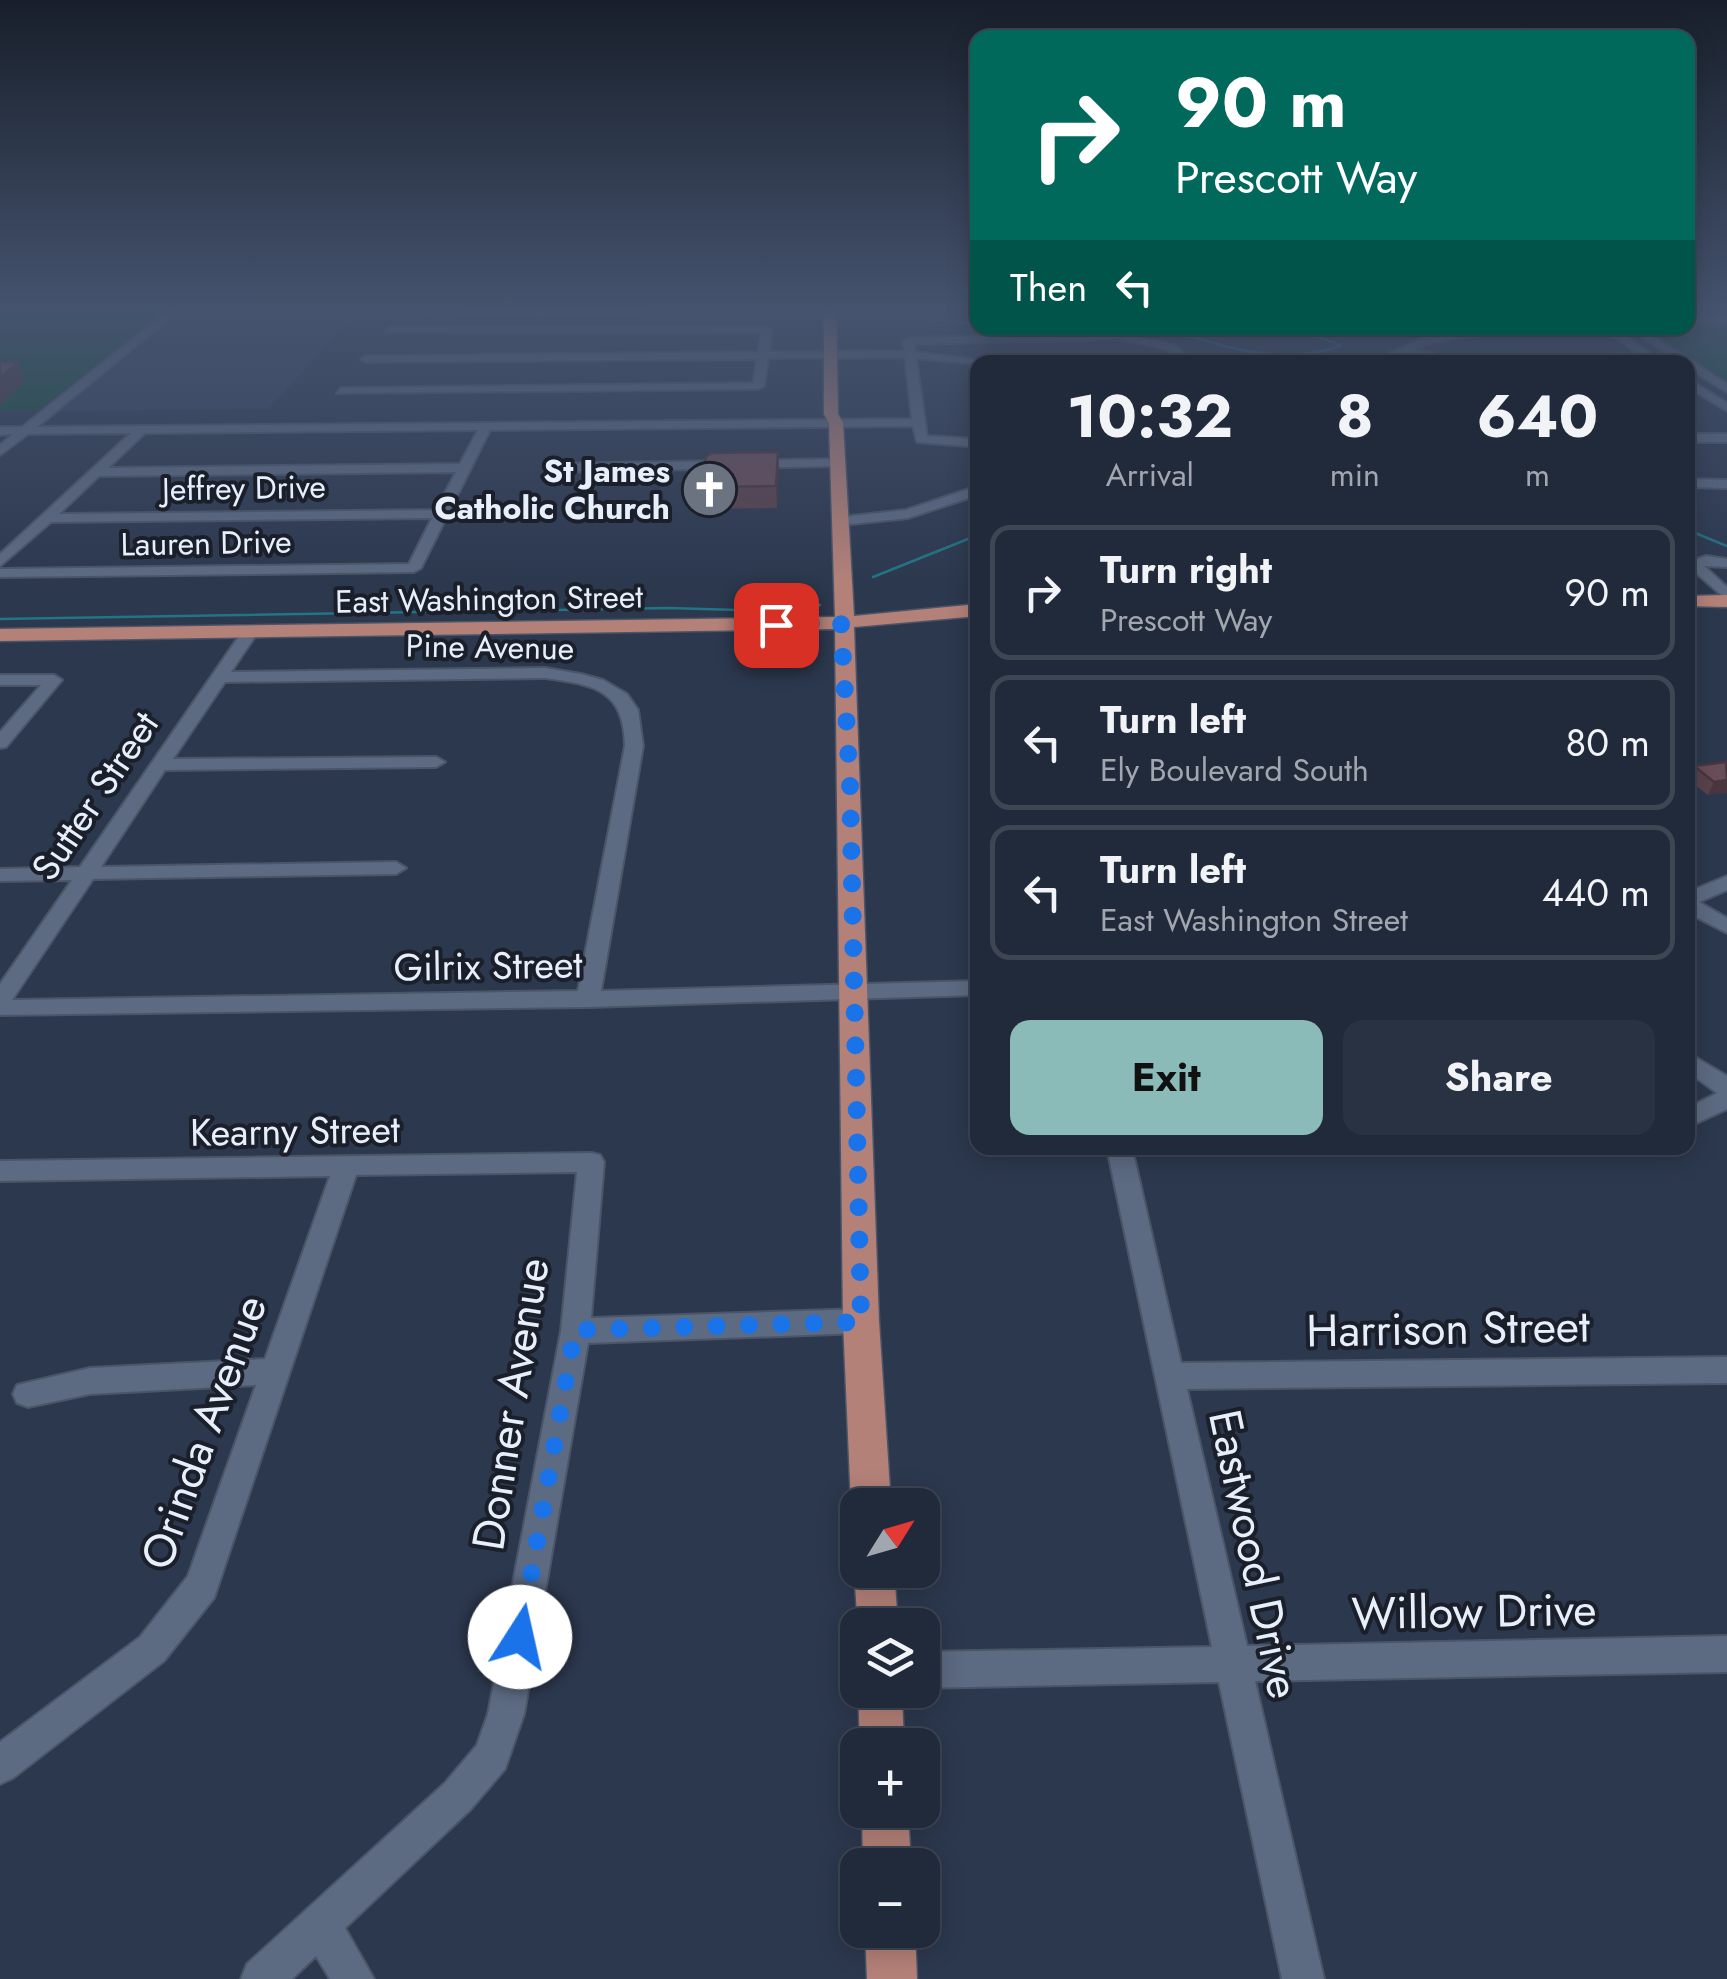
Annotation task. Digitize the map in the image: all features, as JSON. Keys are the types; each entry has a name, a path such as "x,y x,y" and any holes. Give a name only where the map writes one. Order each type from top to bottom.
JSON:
{"main road":[{"path":"834,399 835,462 842,521 841,622 850,784 852,994 869,1488"},
{"path":"1695,600 1727,598"},
{"name":"East Washington Street","path":"0,635 841,622 970,611"},
{"path":"891,1948 892,1979"}],"street":[{"path":"0,451 63,399"},
{"path":"369,428 389,399"},
{"path":"916,399 921,440 970,443"},
{"path":"0,431 919,422"},
{"path":"441,514 485,426"},
{"path":"0,562 141,430"},
{"path":"1695,438 1727,438"},
{"path":"552,468 835,462"},
{"path":"97,472 464,468"},
{"path":"1695,484 1727,484"},
{"path":"842,521 908,514 970,493"},
{"name":"Jeffrey Drive","path":"47,518 441,514"},
{"name":"Lauren Drive","path":"0,572 414,568 441,514"},
{"path":"1695,566 1706,560 1727,563"},
{"path":"1695,567 1727,598"},
{"name":"Sutter Street","path":"0,1005 83,873 250,632"},
{"name":"Pine Avenue","path":"221,677 545,672 591,680 622,698 635,720 634,746 588,1000"},
{"path":"0,680 54,680 0,743"},
{"path":"157,765 436,762"},
{"path":"0,875 396,868"},
{"path":"1695,898 1727,882"},
{"path":"1695,906 1727,927"},
{"name":"Gilrix Street","path":"0,1005 588,1000 970,988"},
{"path":"1695,1066 1727,1088"},
{"path":"1695,1115 1727,1099"},
{"name":"Eastwood Drive","path":"1122,1155 1303,1979"},
{"name":"Kearny Street","path":"0,1172 591,1162"},
{"name":"Donner Avenue","path":"262,1979 458,1796 492,1756 506,1714 575,1330 591,1162"},
{"name":"Orinda Avenue","path":"0,1766 152,1650 202,1586 344,1168"},
{"path":"575,1330 861,1322"},
{"name":"Harrison Street","path":"1170,1376 1727,1370"},
{"path":"28,1394 90,1381 275,1371"},
{"name":"Willow Drive","path":"940,1670 1727,1654"},
{"path":"321,1926 352,1979"}],"shaded area":[{"path":"74,399 278,399 269,409 60,411"}],"green space":[{"path":"0,399 52,399 38,410 0,411"}],"building":[{"path":"778,452 776,486 691,487 694,472 703,472 706,457 711,453"},
{"path":"1726,762 1727,780 1714,782 1695,766"}],"waterway":[{"path":"1695,533 1727,546"},
{"path":"873,577 970,538"},
{"path":"0,619 668,608 802,612 820,605"}],"place":[{"name":"St James Catholic Church","path":"709,489"}],"route":[{"path":"520,1637 575,1330 861,1322 850,784 841,622 776,625"}]}
